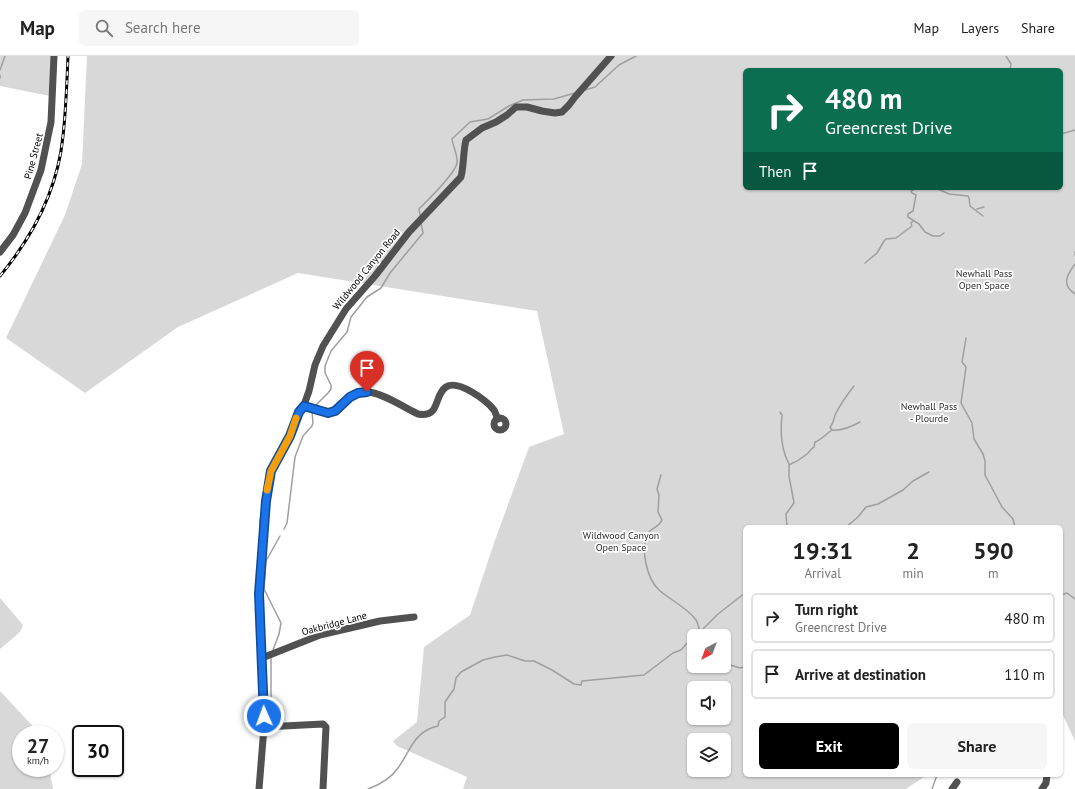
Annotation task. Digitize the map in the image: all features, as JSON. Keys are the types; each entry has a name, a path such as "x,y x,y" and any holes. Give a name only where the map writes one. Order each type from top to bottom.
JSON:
{"street":[{"name":"Pine Street","path":"0,252 14,235 25,213 41,170 51,122 54,56"},
{"name":"Wildwood Canyon Road","path":"259,789 264,727 259,594 263,521 269,477 290,436 299,412 304,406 315,365 327,338 346,309 375,276 409,232 461,177 466,140 482,128 496,122 516,108 527,106 542,111 555,113 562,112 570,105 576,95 611,56"},
{"path":"304,406 328,413 335,411 350,397 358,393 373,393 418,414 424,415 431,413 434,410 442,391 445,388 456,385 483,400 495,411 498,418"},
{"name":"Oakbridge Lane","path":"262,658 320,635 380,621 414,617"},
{"path":"264,727 324,724 326,727 323,789"},
{"path":"1042,789 1046,783 1047,777"},
{"path":"952,789 957,782"}],"green space":[{"path":"0,56 57,56 55,97 0,86"},
{"path":"87,56 1075,56 1075,741 1063,715 1063,525 743,525 743,777 924,777 906,789 463,789 467,777 397,746 393,741 417,722 424,647 470,615 494,543 529,447 564,434 537,311 298,273 178,327 85,393 6,338 65,215 82,164"},
{"path":"0,598 23,625 20,632 0,649"},
{"path":"0,691 32,725 12,725 12,777 51,777 53,789 0,789"}],"waterway":[{"path":"0,70 5,56"},
{"path":"585,90 595,87 619,65 636,56"},
{"path":"1006,56 1011,64 1010,68"},
{"path":"420,215 419,209 440,187 455,168 457,160 452,139 470,122 488,119 509,106 523,100 554,99 575,93"},
{"path":"1063,133 1075,130"},
{"path":"913,190 911,191 912,193 916,195 913,211 908,214 908,217 919,224 925,232 933,236 940,236 944,233"},
{"path":"940,190 949,194 968,196 970,206 983,216"},
{"path":"977,209 984,207"},
{"path":"865,263 877,253 886,239 896,238 912,226 911,223 913,221"},
{"path":"315,406 331,389 331,385 325,373 325,366 331,351 347,332 351,317 367,297 381,288 390,273 423,233 421,223"},
{"path":"1075,264 1067,280 1068,287 1075,294"},
{"path":"966,338 962,362 966,367 961,403 972,423 974,439 983,454 985,461 985,475 1002,507 1013,519 1014,525"},
{"path":"787,525 786,514 794,503 789,476 789,465 808,453 814,447 815,442 832,430 830,427 836,413 854,386"},
{"path":"284,529 287,523 295,457 303,436 312,426 312,411"},
{"path":"780,412 782,415 781,434 783,447 789,464"},
{"path":"832,430 839,430 853,426 860,422"},
{"path":"848,525 858,517 866,507 878,504 903,490 913,481 929,472"},
{"path":"661,475 657,489 659,495 658,512 662,520 659,525 649,532 646,538 645,554 648,571 659,590 693,616 699,629"},
{"path":"273,650 279,634 281,623 264,589 266,561 280,536"},
{"path":"1063,594 1067,593 1075,599"},
{"path":"703,629 718,614 743,595"},
{"path":"368,789 392,775 418,737 423,732 438,726 439,721 445,717 445,702 454,689 456,678 461,672 483,660 507,655 525,661 534,661 574,684 581,685 582,681 644,675 673,653 681,650 687,643"},
{"path":"271,657 271,720"},
{"path":"731,665 743,667"},
{"path":"932,789 936,777"}],"railway":[{"path":"0,276 12,261 33,228 50,193 56,174 63,136 68,56"}],"slow traffic":[{"path":"267,490 271,471 290,436 296,418"}],"route":[{"path":"264,716 259,594 263,521 269,477 290,436 299,412 304,406 328,413 335,411 350,397 358,393 367,392"}],"park label":[{"name":"Newhall Pass Open Space","path":"984,278"},
{"name":"Newhall Pass - Plourde","path":"929,412"},
{"name":"Wildwood Canyon Open Space","path":"621,540"}]}
